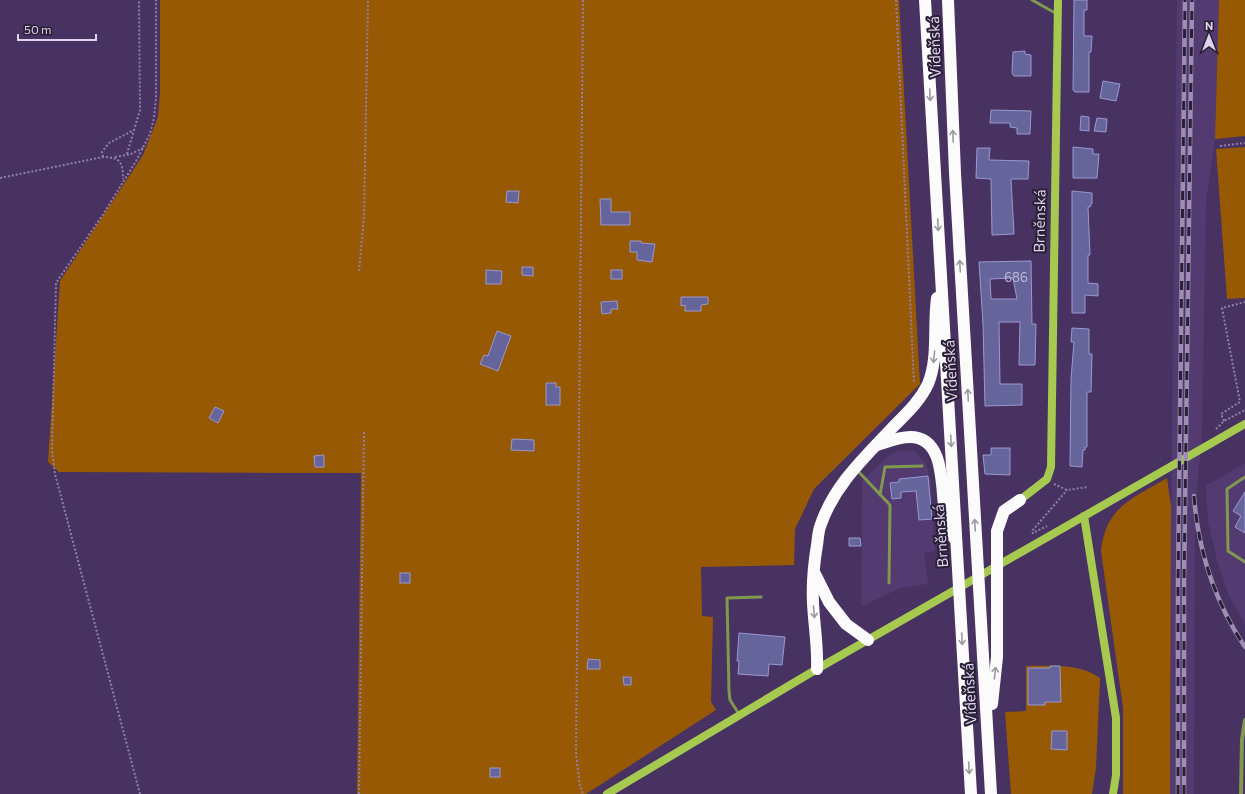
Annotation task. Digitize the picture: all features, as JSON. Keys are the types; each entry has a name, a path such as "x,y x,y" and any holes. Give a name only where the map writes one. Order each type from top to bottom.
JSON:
{"highway":[{"name":"Vídeňská","path":"925,0 941,277"},
{"name":"Vídeňská","path":"948,0 955,180 988,739"},
{"path":"817,669 818,651 813,601 814,573 820,526 832,497 855,467 912,408 928,384 934,359 934,317 941,277"},
{"name":"Brněnská","path":"941,277 971,794"},
{"path":"876,446 910,437 920,439 930,446 938,460 947,524 957,544"},
{"path":"991,794 988,739 996,657 997,531 1004,512 1020,500"},
{"path":"814,573 829,602 846,624 868,640"},
{"path":"988,739 1000,794"}],"main road":[{"name":"Brněnská","path":"1047,479 1051,467 1052,444 1058,0"},
{"path":"607,794 817,669 1024,549 1245,424"},
{"path":"1020,500 1047,479"},
{"path":"1084,516 1116,718 1116,775 1113,794"}],"street":[{"path":"1241,794 1242,740 1245,720"}],"lane":[{"path":"1032,0 1058,15"},
{"path":"880,495 885,467 922,466"},
{"path":"855,467 890,505 889,583"},
{"path":"1245,477 1227,489 1228,551 1245,562"},
{"path":"740,714 730,700 727,598 761,597"}],"path":[{"path":"127,154 140,110 139,0"},
{"path":"140,794 55,474 52,450 56,283 104,213 144,147 154,118 156,98 156,0"},
{"path":"359,270 364,217 368,0"},
{"path":"583,0 576,754 580,786 583,794"},
{"path":"896,0 914,383"},
{"path":"103,156 102,152 109,143 134,130"},
{"path":"1220,146 1245,143"},
{"path":"0,178 103,156 114,157 127,154 144,147"},
{"path":"114,157 119,161 123,168 123,180"},
{"path":"1224,421 1221,414 1240,402 1222,308 1245,302"},
{"path":"1214,432 1224,421 1245,410"},
{"path":"359,794 364,432"},
{"path":"1047,479 1057,486 1067,490 1088,487"},
{"path":"1033,534 1032,532 1067,490"}],"shaded area":[{"path":"160,0 899,0 920,384 814,489 795,529 794,565 701,567 702,616 713,617 711,702 716,710 586,794 357,794 361,473 59,472 48,462 60,281 143,155 158,117 160,93"},
{"path":"1177,0 1219,0 1215,139 1206,202 1202,437 1195,506 1194,794 1170,794 1171,506"},
{"path":"1219,0 1245,0 1245,136 1215,139"},
{"path":"1245,147 1245,298 1227,299 1216,149"},
{"path":"899,450 915,451 926,464 931,483 935,551 924,553 928,584 900,588 861,606 861,482 885,459"},
{"path":"1245,463 1245,624 1229,596 1217,560 1208,521 1206,486"},
{"path":"1167,478 1171,506 1170,794 1123,794 1123,708 1101,551 1108,524 1115,514 1132,498"},
{"path":"1026,666 1064,666 1092,673 1100,678 1096,768 1092,794 1011,794 1005,712 1026,711"}],"building":[{"path":"1074,0 1087,0 1087,10 1084,10 1084,36 1092,36 1091,52 1089,52 1089,92 1075,92 1073,90"},
{"path":"1025,51 1025,54 1031,55 1031,76 1014,76 1012,73 1013,52"},
{"path":"1103,81 1120,84 1116,101 1100,98"},
{"path":"991,110 1031,111 1030,134 1017,134 1017,128 1010,127 1010,123 990,123"},
{"path":"1081,116 1089,117 1089,131 1080,130"},
{"path":"1097,118 1107,119 1106,132 1094,131"},
{"path":"1073,147 1093,149 1093,154 1099,154 1097,178 1073,178"},
{"path":"977,148 990,148 989,160 1029,161 1028,179 1011,179 1014,234 992,235 991,179 976,178"},
{"path":"507,191 519,191 518,203 506,202"},
{"path":"1072,191 1092,193 1092,203 1090,207 1088,207 1090,255 1088,255 1088,283 1098,284 1098,296 1085,295 1085,313 1072,313"},
{"path":"600,199 611,199 611,212 630,212 630,225 601,225"},
{"path":"630,241 641,241 641,243 655,244 652,262 637,260 637,252 630,252"},
{"path":"1031,261 1032,324 1036,324 1035,365 1019,365 1020,322 999,322 1000,384 1022,384 1022,405 985,406 983,324 979,262","holes":["1013,278 1017,299 991,299 990,279"]},
{"path":"522,267 533,267 533,276 522,275"},
{"path":"486,270 502,271 501,284 486,284"},
{"path":"611,270 622,270 622,279 611,279"},
{"path":"681,297 708,297 708,304 701,305 701,311 685,311 685,305 681,306"},
{"path":"617,301 618,309 611,309 611,313 602,314 601,302"},
{"path":"1072,328 1089,329 1089,354 1092,354 1091,392 1087,392 1087,447 1083,450 1082,467 1070,466 1071,379 1074,342 1071,342"},
{"path":"497,331 511,336 498,371 480,364 484,355 488,356"},
{"path":"546,383 556,383 556,387 560,387 560,405 546,405"},
{"path":"215,407 224,411 218,423 209,418"},
{"path":"512,439 534,440 534,451 511,450"},
{"path":"991,448 1010,448 1010,475 985,474 983,455 991,455"},
{"path":"324,455 324,467 315,467 314,456"},
{"path":"928,476 932,519 919,520 916,491 901,492 901,498 892,499 890,483 899,482 899,479"},
{"path":"1245,492 1245,533 1235,527 1241,516 1233,511"},
{"path":"849,538 860,538 861,546 849,546"},
{"path":"400,573 410,573 410,583 400,583"},
{"path":"739,633 785,637 782,665 769,664 768,676 738,674 739,661 737,661"},
{"path":"588,659 600,660 600,669 587,669"},
{"path":"1050,666 1060,666 1061,702 1045,702 1045,705 1028,705 1028,668 1050,668"},
{"path":"623,677 631,677 631,685 624,685"},
{"path":"1052,731 1067,731 1067,750 1051,749"},
{"path":"490,768 500,768 500,777 490,777"}],"railway":[{"path":"1178,794 1178,584 1185,0"},
{"path":"1184,794 1184,583 1192,0"},
{"path":"1194,496 1199,536 1210,575 1225,612 1245,647"}]}
